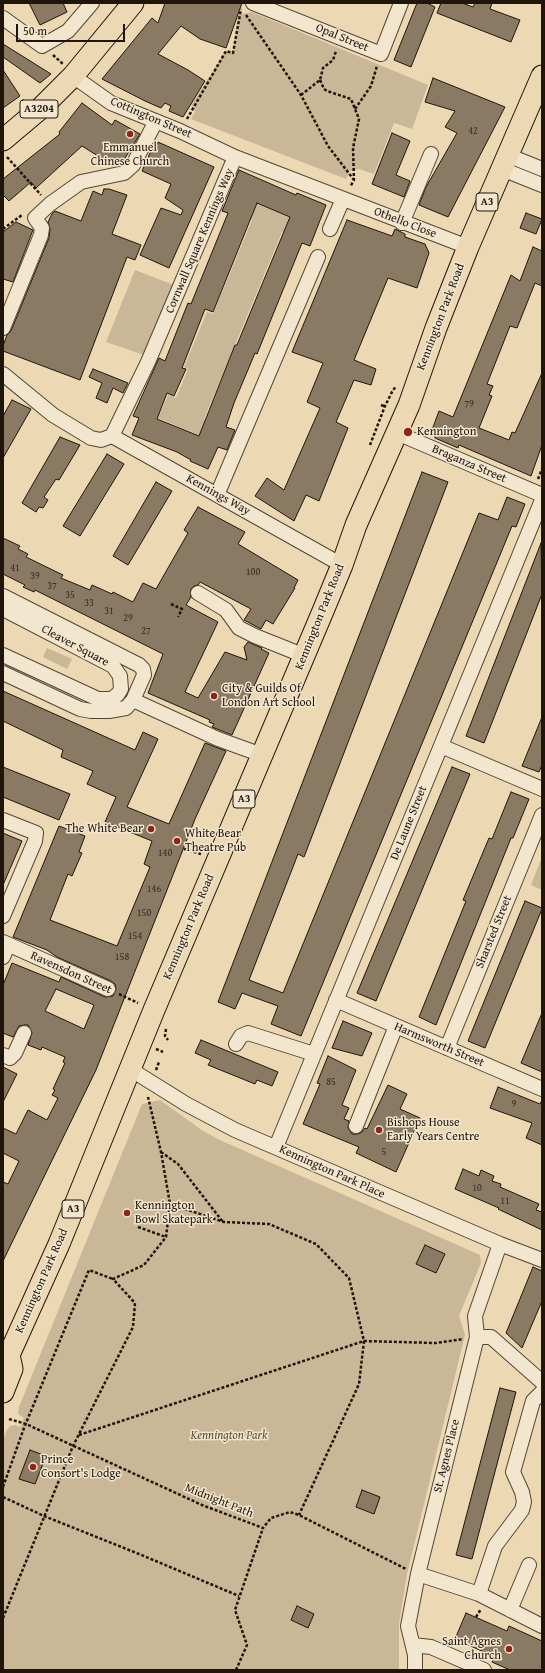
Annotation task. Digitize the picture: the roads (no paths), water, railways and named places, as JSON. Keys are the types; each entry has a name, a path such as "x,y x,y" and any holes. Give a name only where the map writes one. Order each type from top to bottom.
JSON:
{"highway":[{"name":"A3204","path":"4,143 73,76 133,3"},
{"name":"Kennington Park Road","path":"3,1392 12,1368 6,1357 59,1244 130,1069 305,656 342,565 356,525 409,405 436,328 468,247 542,76"}],"street":[{"name":"Opal Street","path":"247,6 340,37 381,54 401,3"},
{"path":"3,18 42,46 68,31 88,5"},
{"name":"Cottington Street","path":"73,76 111,103 210,144 235,157"},
{"path":"3,328 41,235 42,228 36,218 50,204 81,182 124,173 133,165 156,121"},
{"path":"402,222 431,154"},
{"name":"Cornwall Square Kennings Way","path":"112,436 148,362 235,157 342,199"},
{"path":"504,162 542,169"},
{"path":"504,162 542,185"},
{"path":"330,229 342,199"},
{"name":"Othello Close","path":"342,199 468,247"},
{"path":"217,495 318,257"},
{"path":"3,374 53,415 91,438 101,440 112,436"},
{"name":"Braganza Street","path":"397,433 542,495"},
{"name":"Kennings Way","path":"112,436 342,565"},
{"name":"De Laune Street","path":"276,1147 542,500"},
{"path":"198,593 226,610 239,628 305,656"},
{"name":"Cleaver Square","path":"3,596 139,665 143,669 144,675 133,700"},
{"name":"Cleaver Square","path":"3,609 113,666 120,676 121,689 112,699 98,699 3,655"},
{"path":"3,673 80,709 90,711 115,710 126,708 133,700 218,739 262,755"},
{"path":"441,746 542,789"},
{"name":"Sharsted Street","path":"447,1048 542,815"},
{"path":"3,820 36,833 35,841 3,916"},
{"name":"Ravensdon Street","path":"5,948 108,990"},
{"name":"Harmsworth Street","path":"336,1000 542,1089"},
{"path":"356,1126 396,1026"},
{"path":"3,1055 10,1058 15,1053 24,1033"},
{"path":"236,1044 241,1036 248,1033 314,1054"},
{"name":"Kennington Park Place","path":"130,1069 213,1120 500,1244 542,1260"},
{"name":"St. Agnes Place","path":"415,1670 415,1655 408,1626 418,1574 472,1338 475,1316 500,1244"},
{"path":"472,1338 491,1337 542,1382"},
{"path":"479,1594 494,1546 522,1510 524,1502 522,1492 513,1472 532,1401 542,1392"},
{"path":"510,1610 529,1565"},
{"path":"418,1574 479,1594 542,1626"},
{"path":"413,1645 430,1647 484,1670"}],"place":[{"name":"Emmanuel Chinese Church","path":"130,134"},
{"name":"Kennington","path":"408,432"},
{"name":"City & Guilds Of London Art School","path":"214,696"},
{"name":"The White Bear","path":"151,829"},
{"name":"White Bear Theatre Pub","path":"177,841"},
{"name":"Bishops House Early Years Centre","path":"379,1130"},
{"name":"Kennington Bowl Skatepark","path":"127,1213"},
{"name":"Prince Consort's Lodge","path":"33,1467"},
{"name":"Saint Agnes Church","path":"509,1649"}],"park label":[{"name":"Kennington Park","path":"229,1436"}]}
